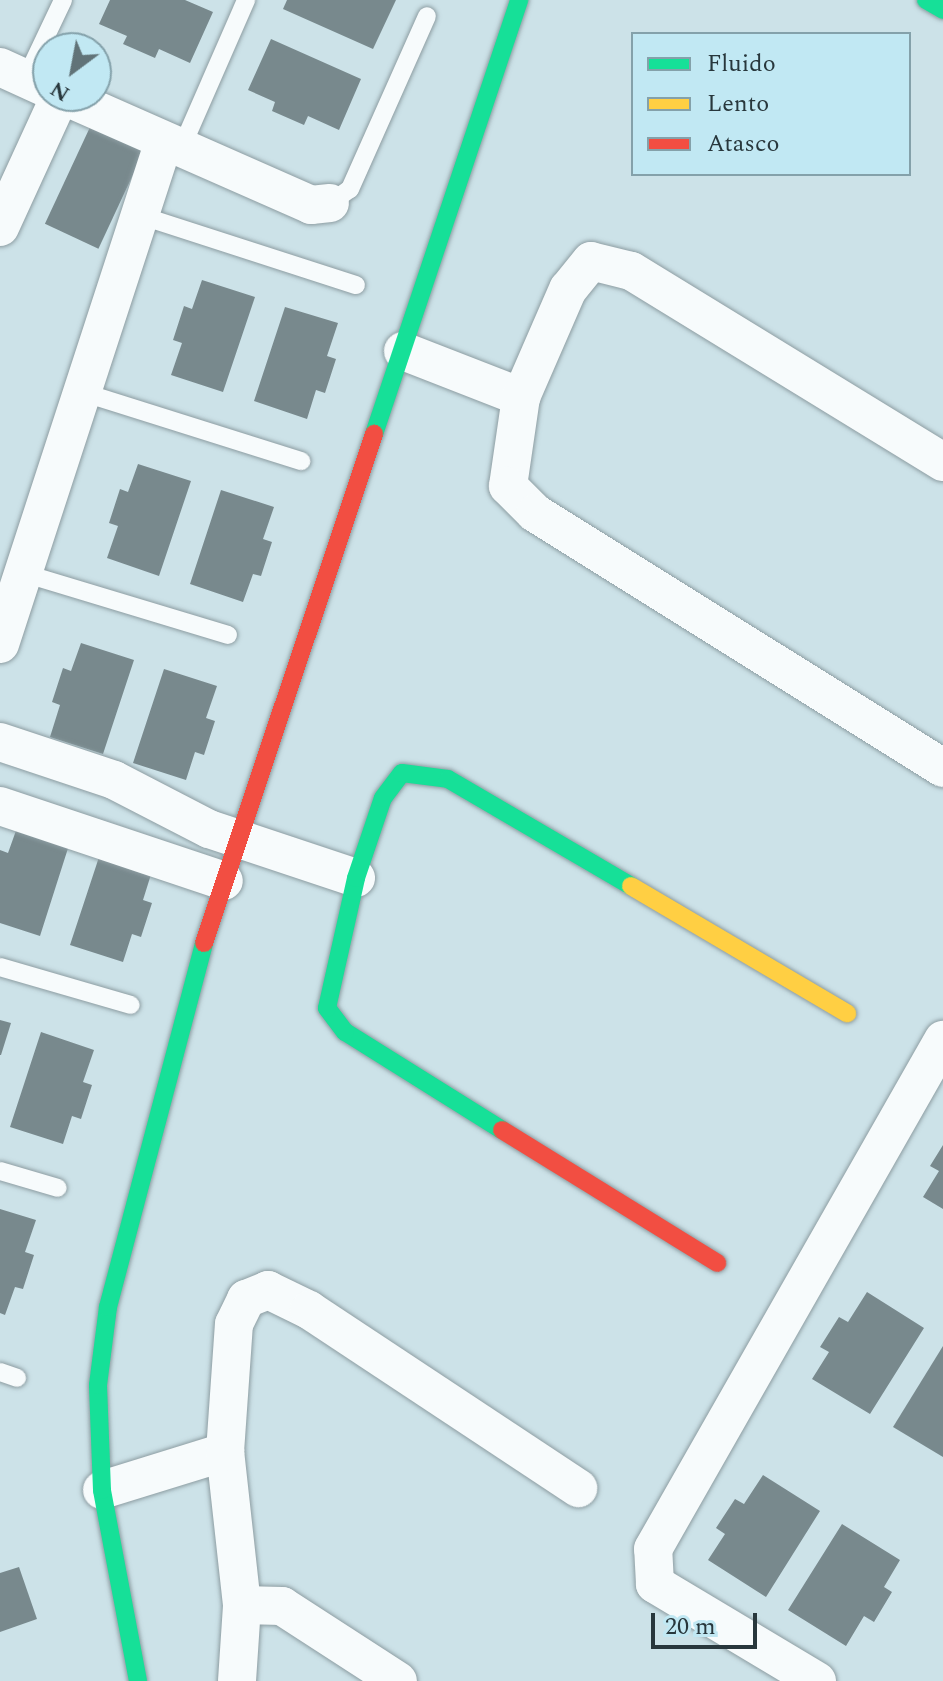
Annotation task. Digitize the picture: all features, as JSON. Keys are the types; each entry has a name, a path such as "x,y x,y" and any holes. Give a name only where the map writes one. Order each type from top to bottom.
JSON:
{"street":[{"path":"138,1681 102,1490 98,1385 108,1307 224,881 519,0"},
{"path":"926,0 943,10"},
{"path":"0,227 54,112"},
{"path":"98,112 311,205 330,203"},
{"path":"0,644 139,215 173,145"},
{"path":"943,462 631,271 591,261 568,289 521,397 508,486 535,513 943,768"},
{"path":"403,351 521,397"},
{"path":"0,742 114,780 180,817 356,878"},
{"path":"717,1263 345,1032 327,1008 356,878 383,798 402,773 448,779 847,1013"},
{"path":"0,806 224,881"},
{"path":"817,1681 655,1584 653,1549 943,1040"},
{"path":"237,1681 242,1605 225,1452 234,1324 246,1299 268,1290 309,1310 578,1488"},
{"path":"102,1490 225,1452"},
{"path":"242,1605 282,1606 398,1681"}],"lane":[{"path":"25,78 63,0"},
{"path":"173,145 246,0"},
{"path":"330,203 350,189 427,16"},
{"path":"139,215 356,285"},
{"path":"82,392 301,461"},
{"path":"23,573 228,635"},
{"path":"0,967 131,1005"},
{"path":"0,1171 58,1188"}],"building":[{"path":"110,0 185,0 213,12 190,63 159,49 155,58 123,44 127,36 99,24"},
{"path":"287,0 396,0 373,49 283,9"},
{"path":"271,39 361,79 339,130 308,116 304,125 272,111 275,102 248,90"},
{"path":"91,125 144,150 98,249 45,224"},
{"path":"202,280 255,297 223,392 171,375 182,343 173,340 184,306 192,309"},
{"path":"285,307 338,323 327,356 336,359 325,393 316,390 307,419 254,401"},
{"path":"138,464 191,481 159,576 107,558 118,526 109,523 120,489 128,492"},
{"path":"221,490 274,507 263,539 272,542 261,576 253,574 243,602 190,584"},
{"path":"81,643 134,660 103,754 50,737 60,705 52,702 63,668 71,671"},
{"path":"164,669 217,686 206,718 215,721 204,755 195,752 186,780 133,763"},
{"path":"18,825 70,842 40,936 0,923 0,850 8,853"},
{"path":"101,851 153,868 143,900 152,903 141,937 132,934 123,962 70,945"},
{"path":"0,1020 11,1023 1,1055 0,1055"},
{"path":"41,1032 94,1050 83,1082 92,1085 81,1119 72,1116 63,1144 10,1127"},
{"path":"943,1145 943,1209 923,1197 939,1171 930,1166"},
{"path":"0,1209 36,1220 25,1252 34,1255 23,1289 15,1287 5,1315 0,1313"},
{"path":"867,1292 924,1328 870,1414 812,1379 829,1352 820,1347 839,1317 848,1322"},
{"path":"943,1346 943,1457 893,1427"},
{"path":"763,1475 820,1511 766,1597 708,1560 725,1534 716,1528 735,1499 744,1504"},
{"path":"842,1524 900,1560 884,1587 892,1592 874,1622 864,1616 846,1646 788,1610"},
{"path":"19,1567 37,1619 0,1632 0,1573"}],"traffic: fast":[{"path":"374,434 519,0"},
{"path":"926,0 943,10"},
{"path":"502,1130 345,1032 327,1008 356,878 383,798 402,773 448,779 631,886"},
{"path":"138,1681 102,1490 98,1385 108,1307 204,943"}],"traffic: slow":[{"path":"631,886 847,1013"}],"traffic: jam":[{"path":"204,943 374,434"},
{"path":"502,1130 717,1263"}]}
